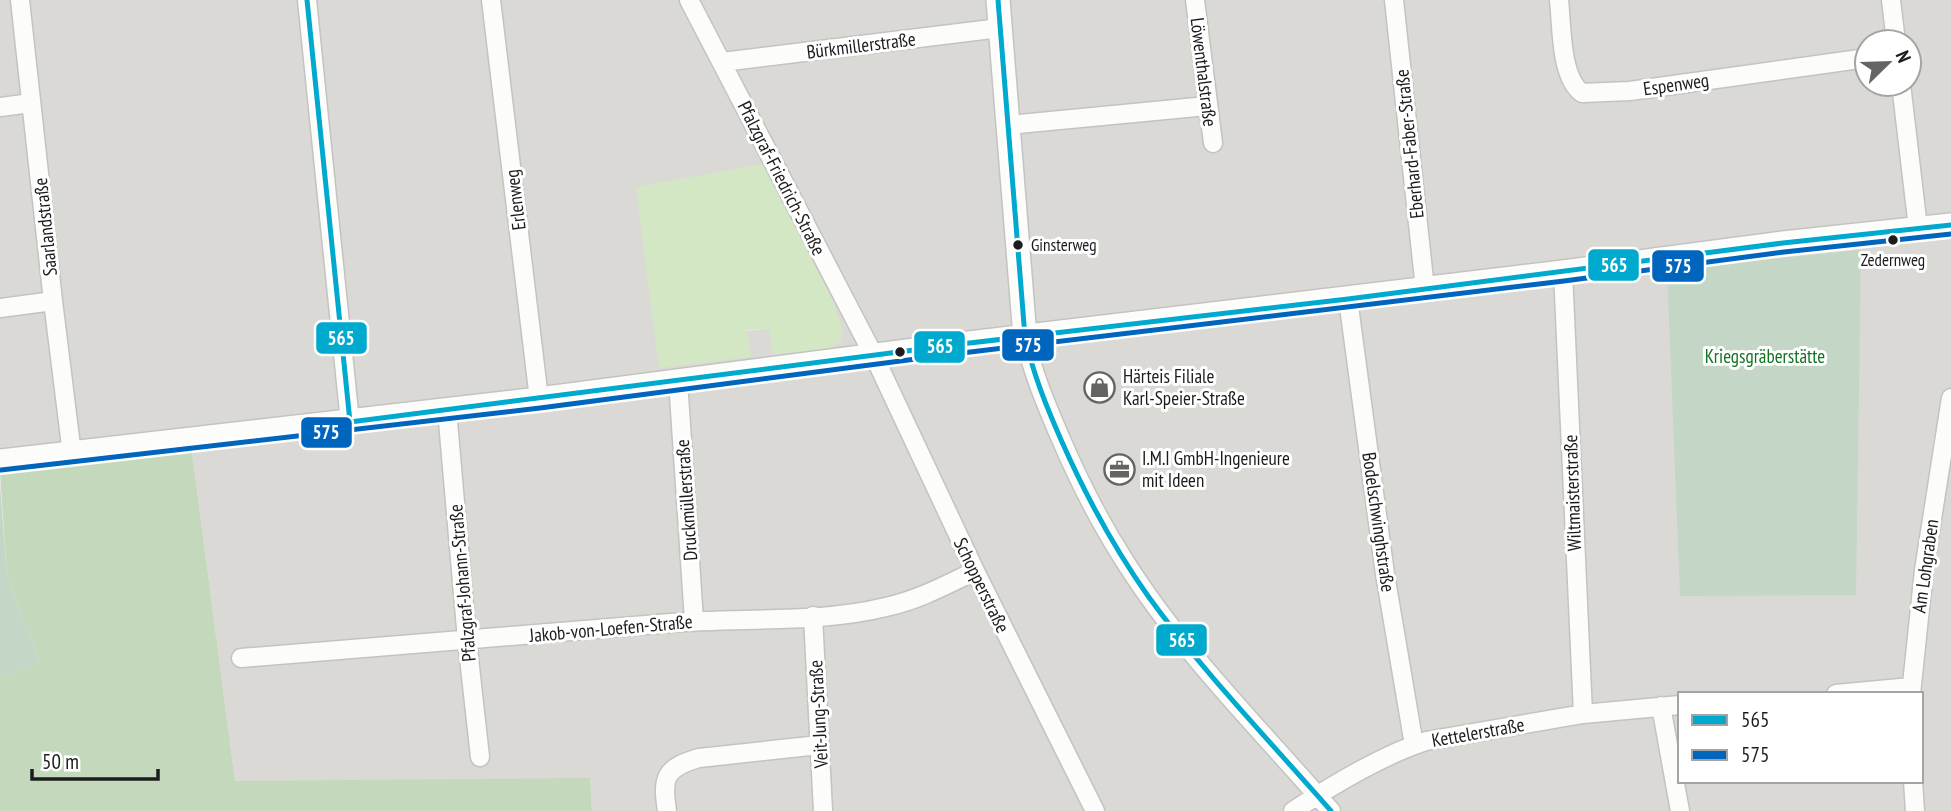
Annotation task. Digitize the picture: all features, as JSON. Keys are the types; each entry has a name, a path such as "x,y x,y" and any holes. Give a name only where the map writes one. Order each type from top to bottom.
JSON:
{"street":[{"name":"Saarlandstraße","path":"20,0 72,454"},
{"path":"307,0 350,422"},
{"name":"Erlenweg","path":"491,0 539,399"},
{"name":"Pfalzgraf-Friedrich-Straße","path":"689,0 874,356"},
{"path":"998,0 1025,337 1036,377 1075,471 1124,561 1155,605 1234,701 1331,811"},
{"name":"Löwenthalstraße","path":"1195,0 1213,143"},
{"name":"Eberhard-Faber-Straße","path":"1394,0 1424,289"},
{"name":"Espenweg","path":"1559,0 1566,66 1576,88 1582,93 1630,91 1853,60"},
{"path":"1891,0 1894,28"},
{"name":"Bürkmillerstraße","path":"722,62 1000,28"},
{"path":"1903,98 1918,228"},
{"path":"0,107 31,103"},
{"path":"1008,125 1207,106"},
{"path":"0,461 350,422 1783,243 1951,225"},
{"name":"Wiltmaisterstraße","path":"1563,272 1583,714"},
{"name":"Bodelschwinghstraße","path":"1348,299 1385,574 1414,745"},
{"path":"0,308 53,301"},
{"name":"Schopperstraße","path":"874,356 975,571 1095,811"},
{"name":"Druckmüllerstraße","path":"678,380 694,621"},
{"name":"Am Lohgraben","path":"1911,691 1924,570 1951,398"},
{"name":"Pfalzgraf-Johann-Straße","path":"447,410 480,757"},
{"name":"Jakob-von-Loefen-Straße","path":"241,658 694,621 813,616 886,607 939,589 975,571"},
{"name":"Veit-Jung-Straße","path":"813,616 823,811"},
{"path":"1886,692 1911,691"},
{"name":"Kettelerstraße","path":"1293,811 1414,745 1583,714 1678,705"},
{"path":"1661,706 1680,811"},
{"path":"667,811 664,792 666,778 675,767 684,762 819,745"},
{"path":"1913,783 1915,811"}],"shaded area":[{"path":"0,0 1951,0 1951,811 592,811 590,779 235,781 192,453 0,471","holes":["636,187 832,299 842,331 835,346 774,354 769,328 747,331 750,357"]}],"green space":[{"path":"763,164 832,299 842,331 840,340 828,349 773,354 769,328 747,330 751,357 659,368 636,187"},
{"name":"Kriegsgräberstätte","path":"1861,250 1856,595 1680,596 1667,269"},
{"path":"192,453 235,781 590,778 592,811 0,811 0,677 40,662 7,577 0,471"},
{"path":"0,485 7,577 40,662 0,677"}],"transit line":[{"name":"565","path":"307,0 350,422 961,344 1348,299 1783,243 1951,225"},
{"name":"565","path":"998,0 1025,337 1036,378 1051,416 1101,521 1148,596 1214,679 1331,811"},
{"name":"575","path":"1,470 540,408 962,353 1951,234"}],"place":[{"name":"Zedernweg","path":"1893,240"},
{"name":"Ginsterweg","path":"1018,245"},
{"name":"Härteis Filiale Karl-Speier-Straße","path":"1100,387"},
{"name":"I.M.I GmbH-Ingenieure mit Ideen","path":"1119,469"}]}
